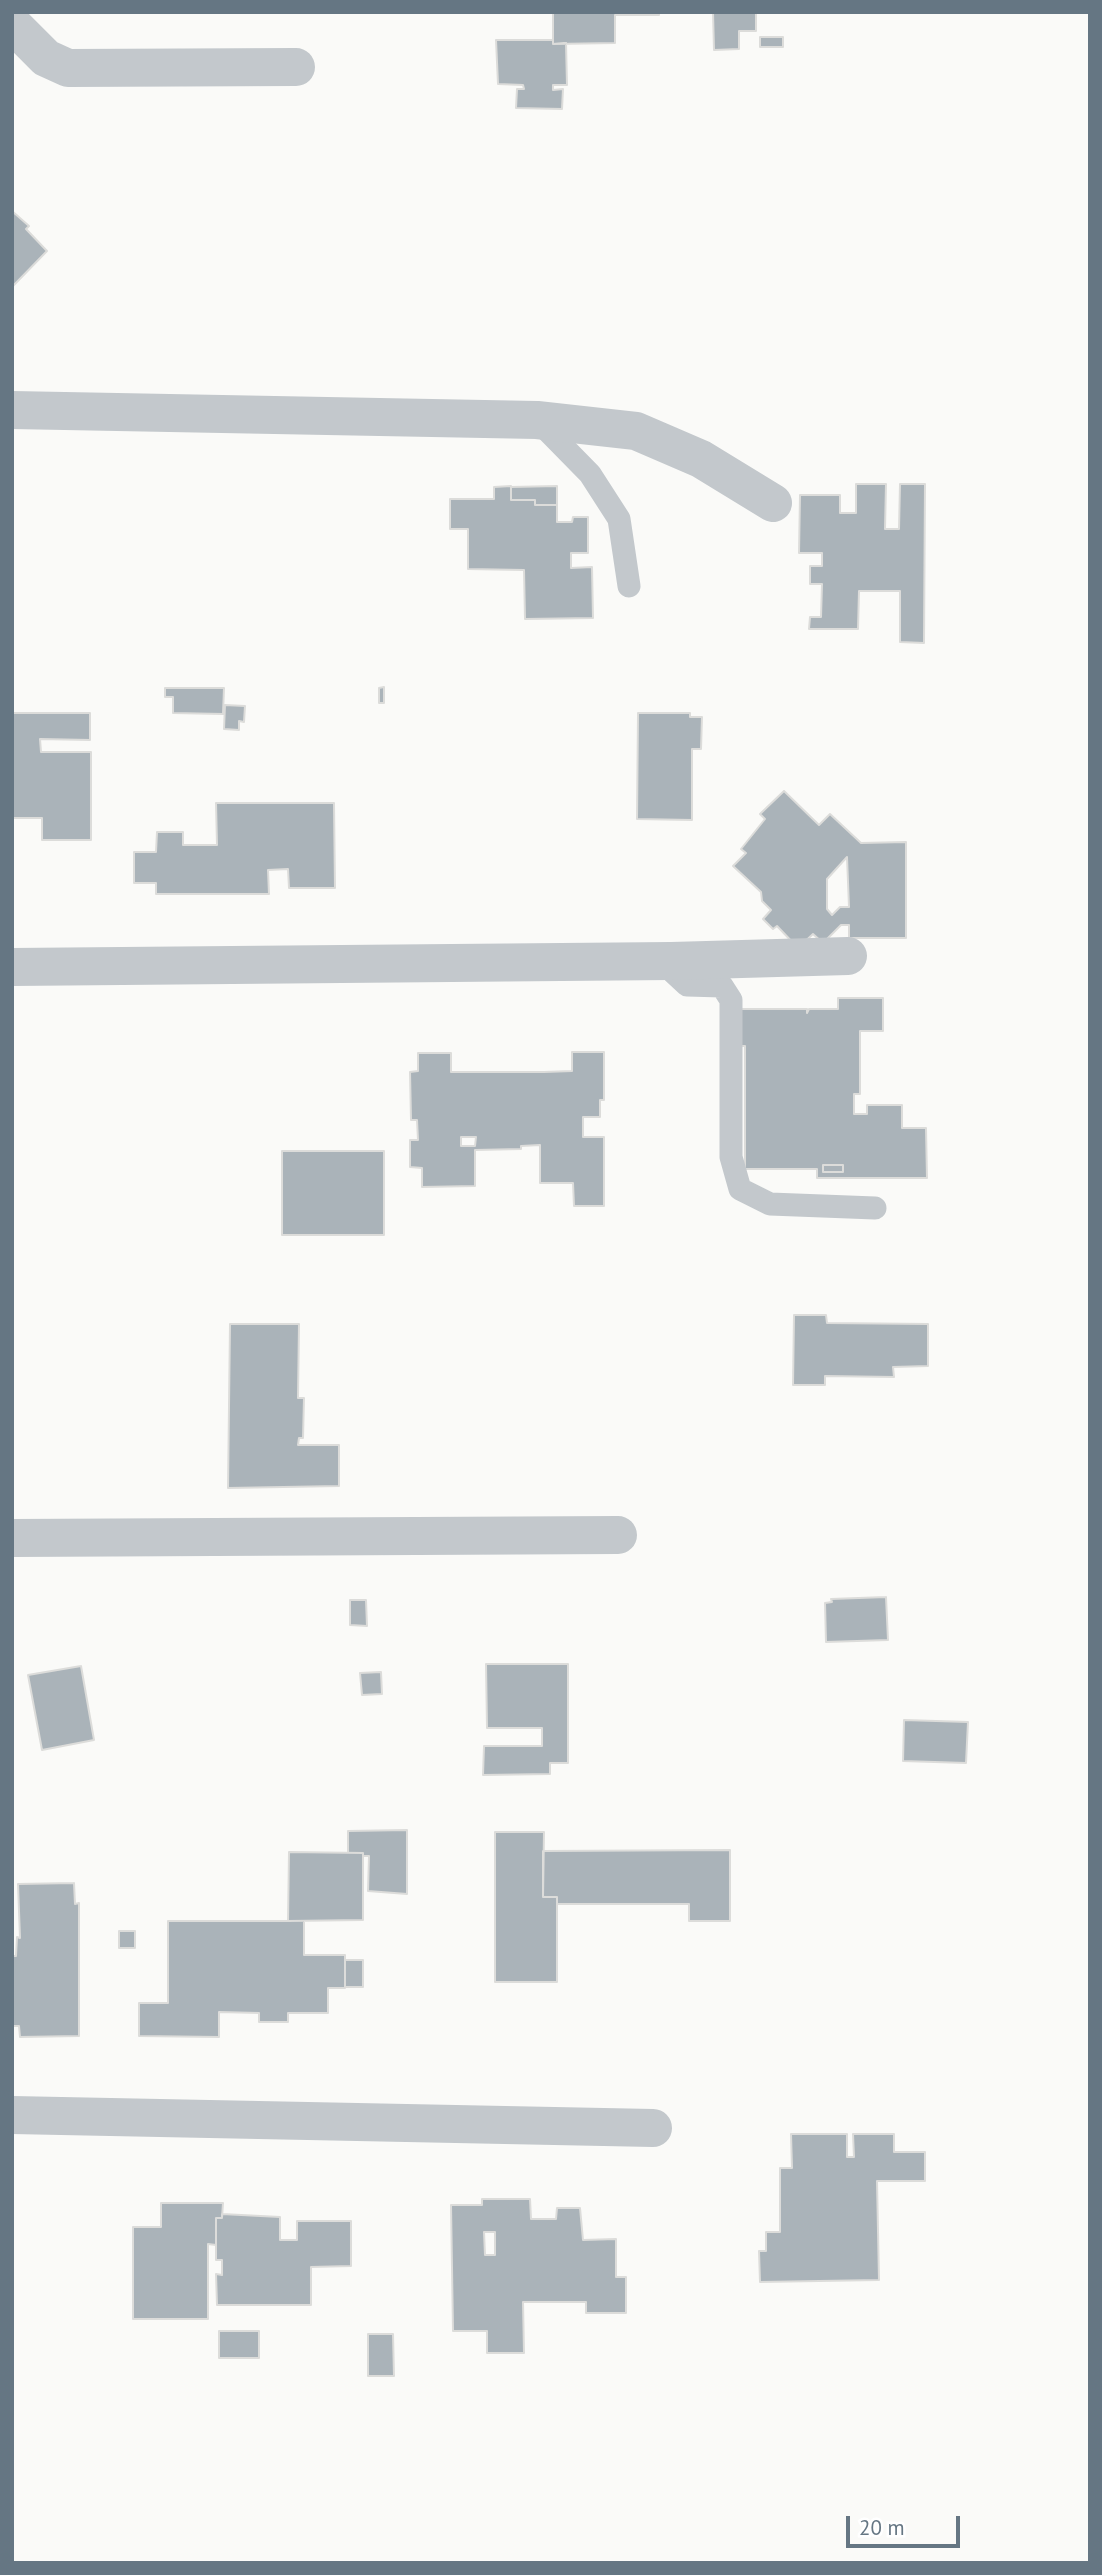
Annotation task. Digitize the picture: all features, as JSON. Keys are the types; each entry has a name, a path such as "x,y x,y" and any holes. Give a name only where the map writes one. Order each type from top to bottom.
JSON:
{"street":[{"path":"12,24 46,58 68,68 296,67"},
{"path":"12,410 537,419 636,431 701,459 772,503"},
{"path":"12,967 671,961 848,956"},
{"path":"12,1538 618,1535"},
{"path":"12,2115 653,2128"}],"lane":[{"path":"537,419 590,474 619,519 629,586"},
{"path":"671,961 673,972 687,985 722,986 730,1000 731,1157 740,1189 770,1204 875,1208"}],"building":[{"path":"553,12 659,12 659,15 615,15 615,43 553,44"},
{"path":"713,12 756,12 756,31 739,31 739,49 714,50"},
{"path":"760,37 783,37 783,47 760,47"},
{"path":"496,40 553,40 553,44 566,43 567,85 553,85 553,90 563,89 562,109 516,108 517,89 524,89 523,85 498,84"},
{"path":"12,211 29,226 26,229 47,251 12,287"},
{"path":"856,484 886,484 885,529 899,529 900,484 925,484 924,643 900,642 900,591 859,591 858,629 809,629 810,617 821,617 822,584 810,584 810,566 822,566 822,553 799,553 800,495 840,495 840,513 856,513"},
{"path":"511,486 511,500 535,500 535,505 557,505 557,522 572,522 573,517 588,517 588,553 571,553 571,568 592,567 593,618 525,619 524,570 468,569 468,529 450,529 450,499 494,499 494,487"},
{"path":"557,486 557,505 535,505 535,500 511,500 511,487"},
{"path":"384,687 384,703 379,703 379,688"},
{"path":"165,688 224,688 223,714 173,713 173,697 165,697"},
{"path":"225,705 245,706 244,722 239,721 239,730 224,729"},
{"path":"12,713 90,713 90,740 40,739 41,752 91,752 91,840 42,840 42,818 12,818"},
{"path":"638,713 690,713 690,717 702,717 701,749 692,749 692,820 637,819"},
{"path":"784,791 819,825 830,814 861,843 906,842 906,938 849,938 849,925 841,925 823,943 813,934 798,948 777,926 773,929 763,919 771,910 762,901 761,892 733,866 746,853 741,849 765,819 760,814","holes":["847,857 849,907 840,907 832,915 827,909 827,879"]},
{"path":"216,803 334,803 335,888 289,888 288,869 268,870 269,894 156,894 156,883 134,883 134,852 156,852 157,832 183,832 183,845 217,845"},
{"path":"838,998 883,998 883,1031 860,1031 860,1094 854,1094 854,1114 867,1114 867,1105 902,1105 902,1128 926,1128 927,1178 817,1178 817,1169 745,1169 745,1046 741,1046 741,1009 807,1009 807,1013 809,1009 838,1009","holes":["823,1165 843,1165 843,1172 823,1172"]},
{"path":"572,1052 604,1052 604,1100 600,1100 600,1117 583,1117 583,1137 604,1137 604,1206 574,1206 573,1183 540,1183 540,1145 521,1146 521,1149 475,1150 475,1186 422,1187 422,1168 410,1167 410,1140 418,1140 417,1120 411,1120 410,1072 418,1071 418,1053 451,1053 451,1072 572,1071","holes":["461,1137 476,1137 475,1146 461,1146"]},
{"path":"282,1151 384,1151 384,1235 282,1235"},
{"path":"823,1165 843,1165 843,1172 823,1172"},
{"path":"794,1315 826,1315 827,1323 928,1324 928,1366 893,1367 894,1377 825,1376 825,1385 793,1385"},
{"path":"230,1324 299,1324 298,1398 304,1398 303,1438 299,1438 298,1445 339,1445 339,1486 228,1488"},
{"path":"886,1597 888,1640 826,1642 825,1603 832,1602 831,1599"},
{"path":"350,1600 366,1600 367,1626 350,1625"},
{"path":"486,1664 568,1664 568,1763 550,1763 550,1774 483,1775 484,1746 542,1746 542,1728 487,1728"},
{"path":"81,1666 94,1740 42,1750 28,1675"},
{"path":"381,1672 382,1694 362,1695 360,1673"},
{"path":"904,1720 968,1722 966,1763 903,1761"},
{"path":"407,1830 407,1894 368,1891 369,1856 363,1856 363,1853 348,1853 348,1831"},
{"path":"495,1832 544,1832 543,1897 557,1897 557,1982 495,1982"},
{"path":"730,1850 730,1921 689,1921 689,1904 557,1904 557,1897 543,1897 543,1851"},
{"path":"289,1852 363,1853 363,1920 288,1921"},
{"path":"74,1883 75,1904 79,1903 79,2036 20,2037 19,2026 12,2026 12,1956 16,1956 17,1937 20,1938 18,1884"},
{"path":"168,1921 304,1921 304,1955 345,1955 345,1988 328,1988 328,2013 288,2013 288,2022 259,2022 259,2013 219,2012 219,2037 139,2036 139,2003 168,2003"},
{"path":"119,1931 135,1931 135,1948 119,1948"},
{"path":"345,1960 363,1960 363,1987 345,1987"},
{"path":"791,2134 847,2134 847,2157 854,2157 853,2134 894,2134 894,2152 925,2152 925,2181 877,2181 879,2280 760,2282 759,2251 766,2251 766,2232 780,2232 780,2168 792,2168"},
{"path":"482,2199 530,2199 531,2219 556,2219 557,2208 580,2208 583,2240 616,2239 616,2277 626,2277 626,2313 586,2313 586,2302 523,2302 524,2353 487,2353 487,2331 453,2331 451,2205 482,2205","holes":["484,2232 495,2232 495,2255 485,2255"]},
{"path":"161,2203 223,2203 222,2218 216,2218 216,2245 208,2244 208,2319 133,2319 133,2227 161,2227"},
{"path":"222,2214 280,2217 280,2240 297,2240 297,2221 351,2221 351,2266 311,2267 311,2305 217,2305 216,2274 222,2275 222,2260 216,2260 216,2218 222,2218"},
{"path":"219,2331 259,2331 259,2358 219,2358"},
{"path":"368,2334 393,2334 394,2376 368,2376"}]}
